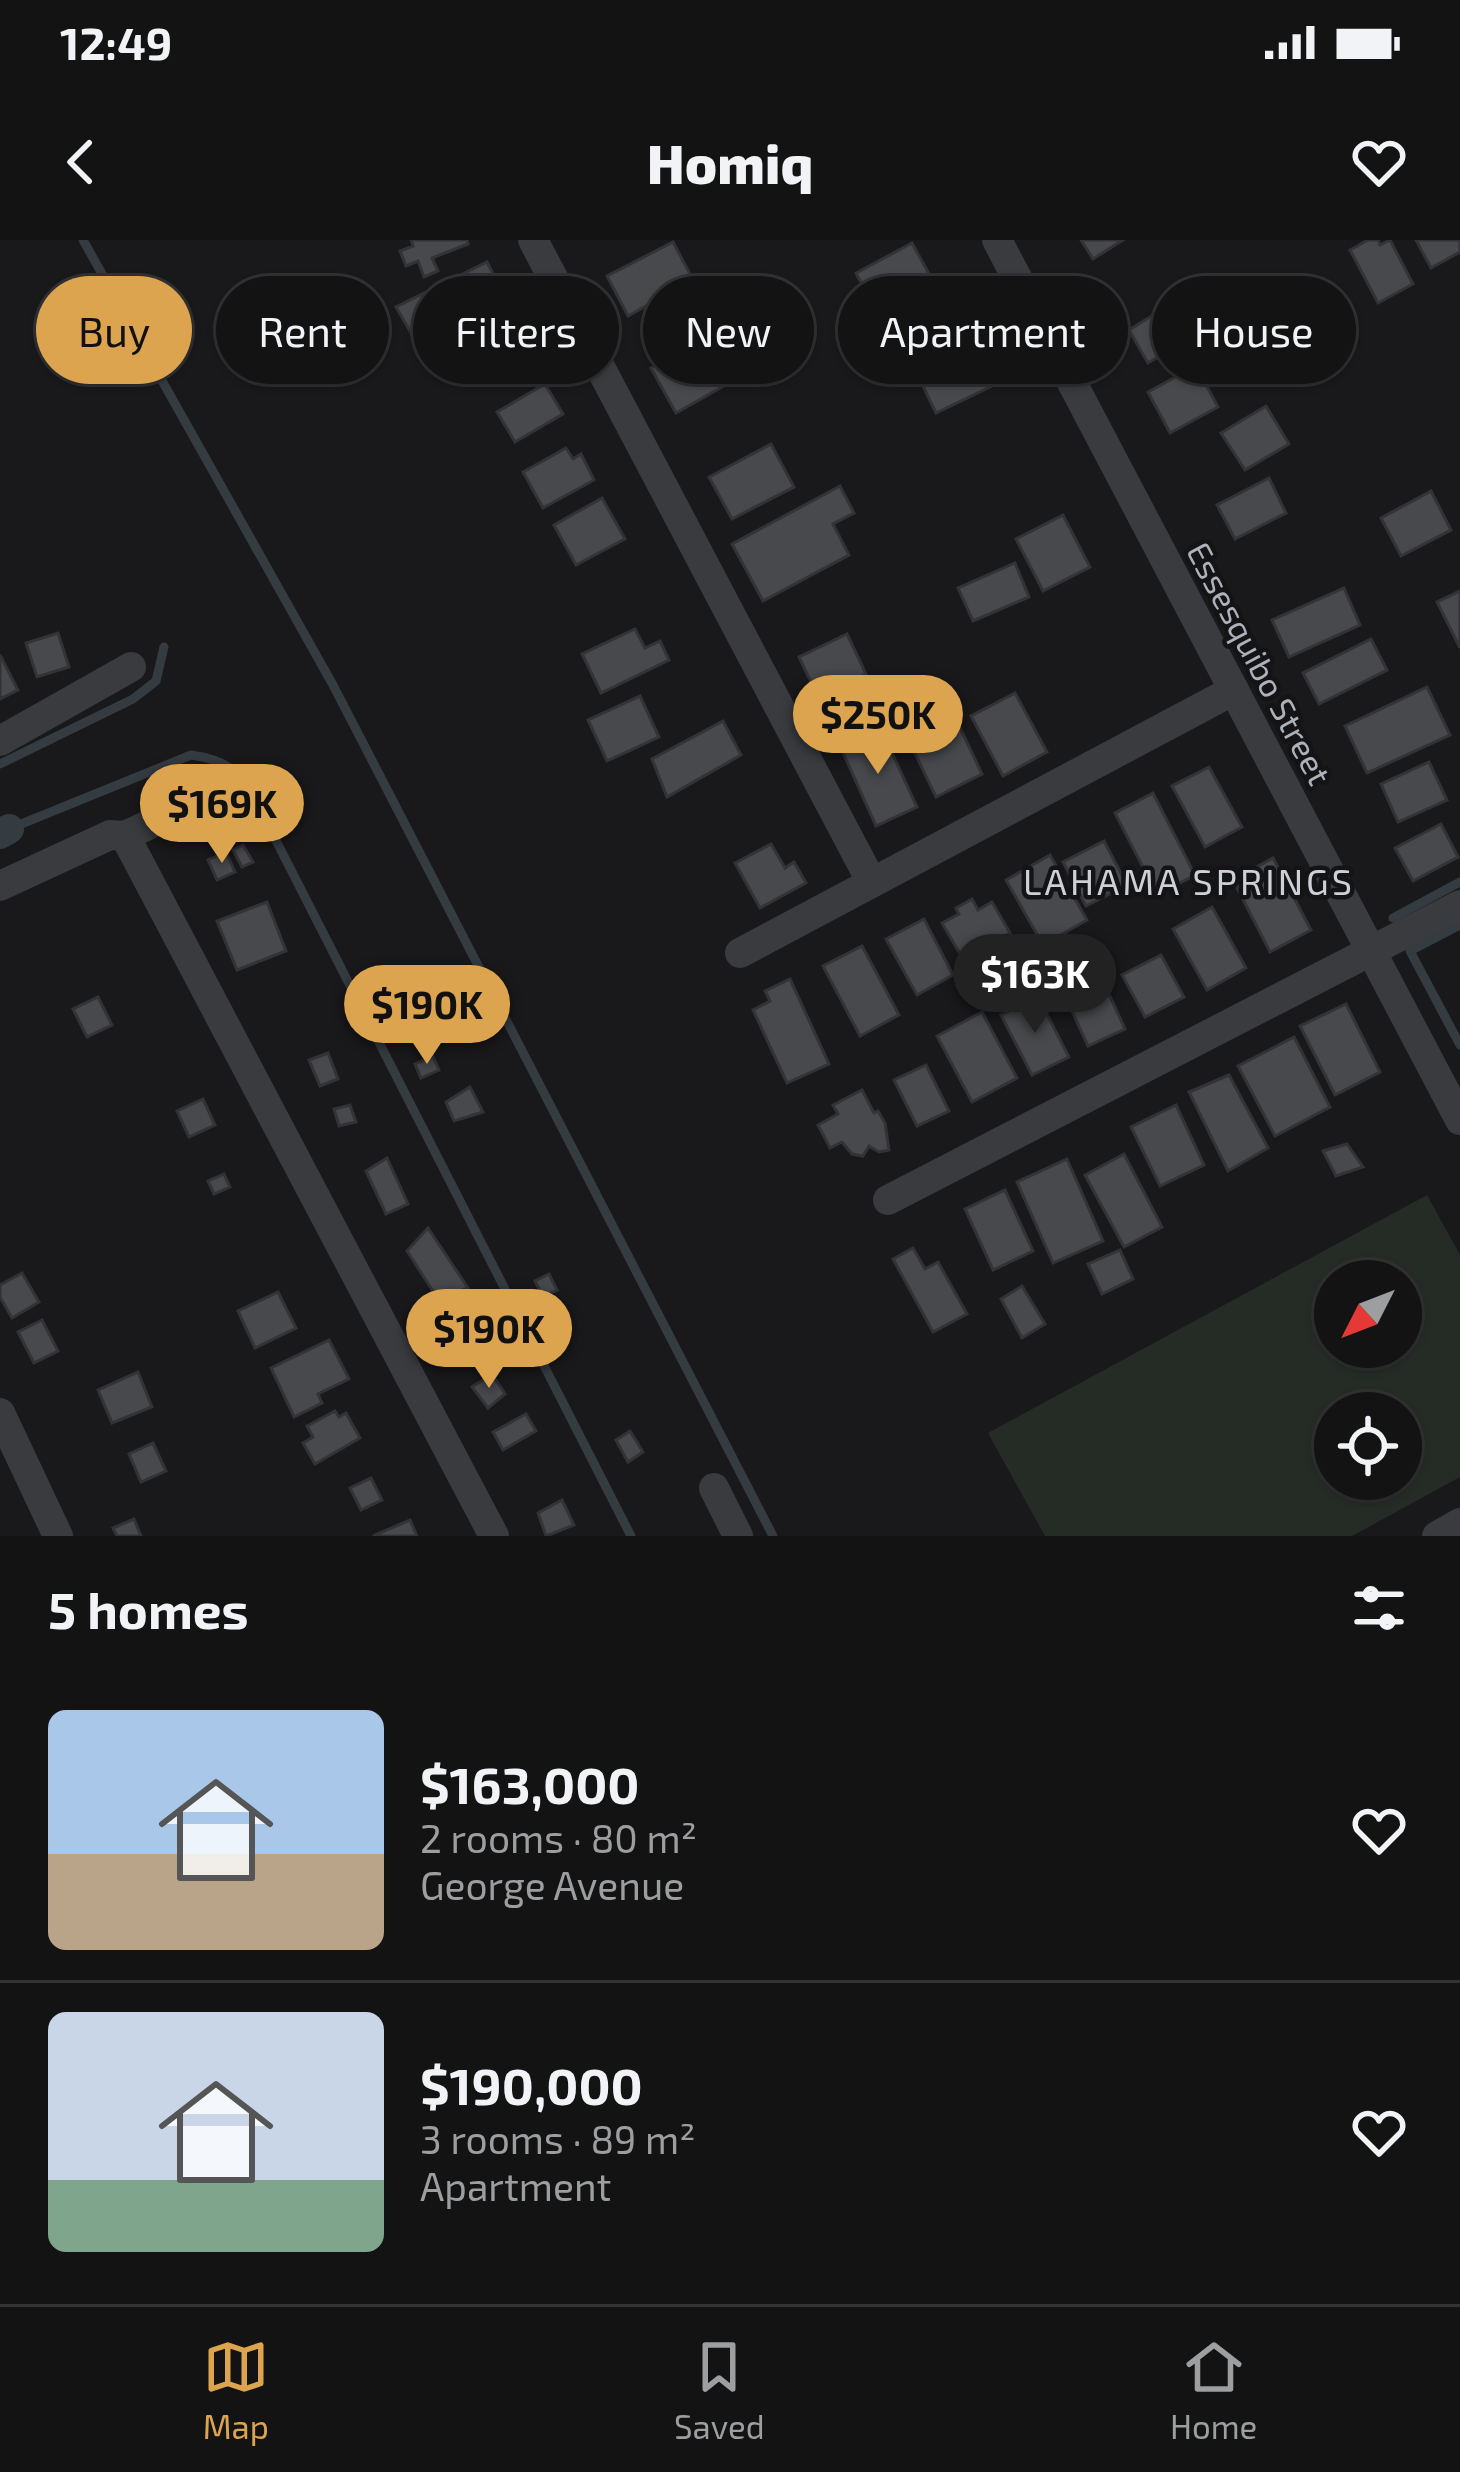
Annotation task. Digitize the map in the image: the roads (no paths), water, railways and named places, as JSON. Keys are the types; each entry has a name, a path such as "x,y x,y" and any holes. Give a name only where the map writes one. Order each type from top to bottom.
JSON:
{"street":[{"path":"533,240 871,881"},
{"name":"Essesquibo Street","path":"997,240 1460,1120"},
{"path":"0,741 130,667"},
{"path":"740,953 1234,690"},
{"path":"0,886 110,835 125,836 182,809"},
{"path":"125,836 494,1536"},
{"path":"888,1200 1460,905"},
{"path":"0,1413 58,1536"},
{"path":"714,1488 738,1536"},
{"path":"1437,1536 1460,1523"}],"waterway":[{"path":"83,240 333,685 773,1536"},
{"path":"0,764 133,699 156,681 164,647"},
{"path":"9,829 191,755 220,762 238,775 265,819 631,1536"},
{"path":"0,834 9,829"},
{"path":"1393,918 1460,882"},
{"path":"1460,925 1410,951 1460,1045"}],"district":[{"name":"LAHAMA SPRINGS","path":"1189,880"}]}
